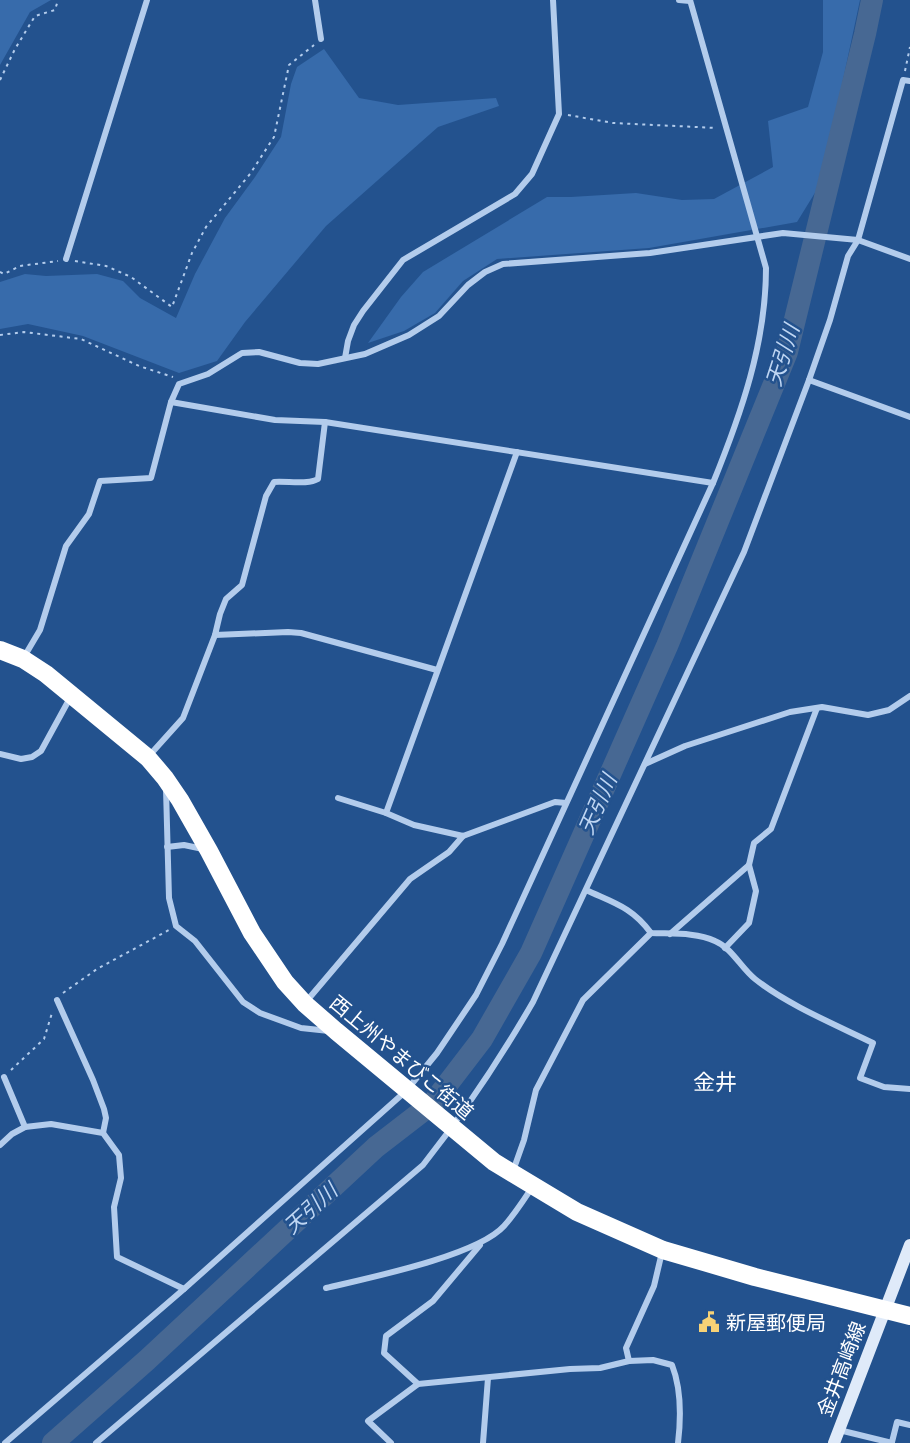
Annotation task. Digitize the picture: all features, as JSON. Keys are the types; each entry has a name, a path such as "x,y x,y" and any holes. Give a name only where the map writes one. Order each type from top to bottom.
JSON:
{"highway":[{"name":"西上州やまびこ街道","path":"0,650 23,659 46,674 148,758 165,778 209,851 252,933 269,960 305,1004 448,1126 512,1175 577,1212 663,1250 755,1277 910,1316"}],"main road":[{"name":"金井高崎線","path":"834,1443 910,1245"}],"street":[{"path":"66,260 147,0"},
{"path":"315,0 321,39"},
{"path":"345,358 348,341 363,311 403,260 515,194 532,174 559,114 553,0"},
{"path":"5,1443 408,1092 476,995 502,944 714,483 742,409 760,336 766,297 766,267 759,237 690,0 679,0"},
{"path":"96,1443 423,1165 448,1126 498,1061 533,1002 744,552 809,380 830,320 848,256 858,240 907,80"},
{"path":"23,659 40,630 66,546 89,514 100,481 151,478 171,402 179,384 208,374 242,353 259,352 300,363 318,364 365,354 409,335 439,316 468,285 485,272 503,264 650,253 783,232 858,240 910,259"},
{"path":"809,380 910,417"},
{"path":"171,402 275,420 325,423 714,483"},
{"path":"148,758 183,718 215,635 226,599 242,585 266,496 274,482 311,483 318,479 325,423"},
{"path":"386,813 517,452"},
{"path":"215,635 301,633 436,670"},
{"path":"0,754 21,759 32,757 41,751 72,694"},
{"path":"645,764 685,746 790,712 822,707 868,715 889,710 910,696"},
{"path":"725,948 749,923 756,891 749,865 754,843 771,829 817,708"},
{"path":"165,778 169,898 176,926 195,941 243,1002 260,1013 301,1028 336,1031"},
{"path":"338,798 386,813 414,825 463,836"},
{"path":"305,1004 410,879 449,852 463,836 555,802 566,803"},
{"path":"167,847 184,845 209,851"},
{"path":"670,934 749,865"},
{"path":"586,890 629,910 640,918 651,933"},
{"path":"512,1175 524,1140 536,1090 584,1000 651,933 692,935 716,941 753,978 772,991 873,1043 860,1078 884,1087 910,1089"},
{"path":"57,1000 104,1109 106,1118 103,1133"},
{"path":"4,1077 25,1127"},
{"path":"0,1145 12,1134 25,1127 51,1124 103,1133 119,1155 121,1178 114,1207 117,1257 184,1289"},
{"path":"326,1288 392,1273 473,1246 503,1228 533,1187"},
{"path":"418,1384 384,1353 386,1336 433,1301 485,1239"},
{"path":"629,1361 626,1348 654,1286 663,1250"},
{"path":"391,1443 368,1421 418,1384 600,1368 629,1361 653,1360 672,1365 677,1378 680,1430 678,1443"},
{"path":"483,1443 488,1378"},
{"path":"839,1430 892,1443 897,1422 910,1425"}],"path":[{"path":"0,80 35,16 55,10 58,0"},
{"path":"0,272 4,274 20,266 66,260 106,266 131,277 172,307 192,254 206,227 255,166 274,137 289,65 321,39"},
{"path":"907,80 910,47"},
{"path":"559,114 613,123 726,129"},
{"path":"0,335 24,332 81,339 139,366 172,376 179,384"},
{"path":"4,1077 44,1039 57,1000 64,992 97,969 176,926"}],"shaded area":[{"path":"0,0 51,0 30,12 0,65"},
{"path":"823,0 860,0 821,183 797,222 649,248 497,259 463,281 435,313 404,331 368,343 401,297 423,272 547,197 636,193 682,200 714,199 773,167 768,121 808,107 823,52"},
{"path":"324,49 359,98 398,105 496,98 499,106 438,127 326,226 245,322 217,361 179,373 83,336 28,324 0,329 0,282 25,274 46,276 97,274 123,281 140,298 176,318 195,274 225,218 281,137 291,84 297,67"}],"waterway":[{"name":"天引川","path":"53,1443 147,1360 376,1147 433,1103 482,1039 531,953 667,646 787,352 872,0"}],"place":[{"name":"新屋郵便局","path":"709,1322"}],"district":[{"name":"金井","path":"715,1081"}]}
